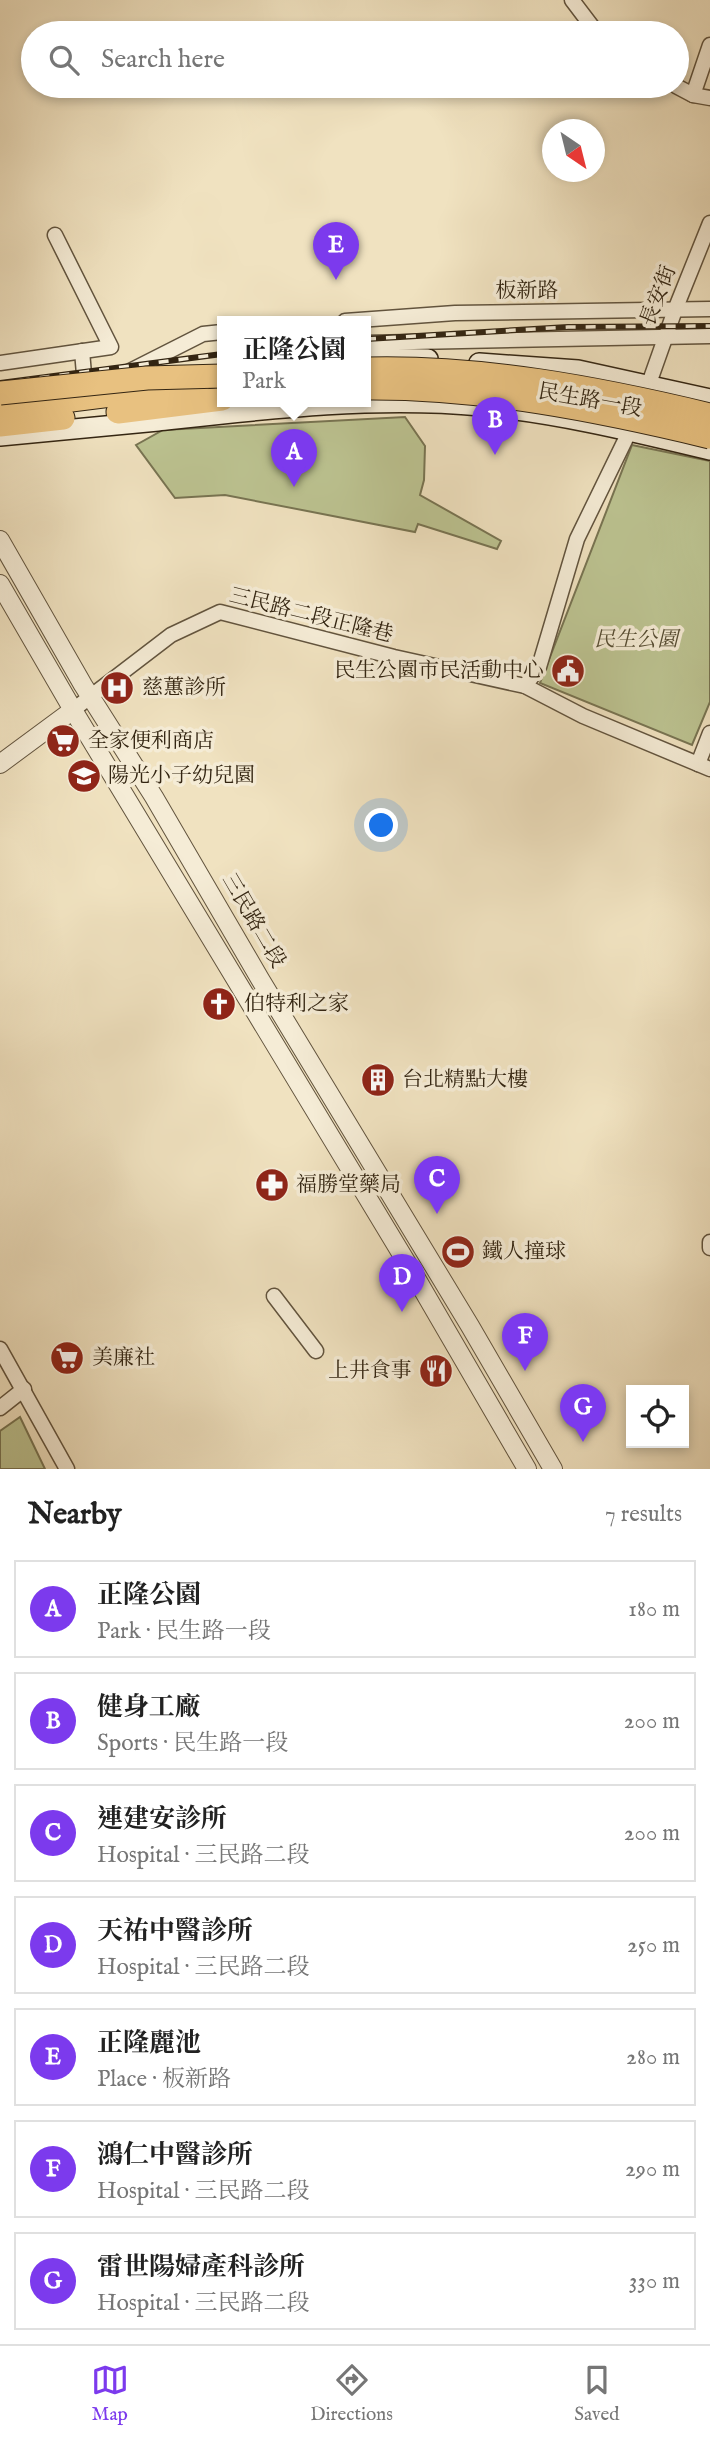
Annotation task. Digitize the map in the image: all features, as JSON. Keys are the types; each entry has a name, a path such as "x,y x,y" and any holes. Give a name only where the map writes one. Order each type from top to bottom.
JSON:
{"highway":[{"path":"374,356 406,368 482,373 649,401 710,415"},
{"path":"0,394 147,379 217,379"},
{"path":"0,409 122,396 217,380"},
{"path":"371,388 511,397 656,424 710,437"},
{"path":"0,425 217,400"}],"main road":[{"name":"民生路一段","path":"374,356 578,370 710,399"},
{"path":"0,394 217,370"},
{"name":"民生路一段","path":"371,403 481,406 630,430 710,450"},
{"name":"民生路一段","path":"0,436 284,407"}],"street":[{"path":"572,0 588,21"},
{"path":"693,95 710,45"},
{"path":"689,93 710,98"},
{"name":"長安街","path":"630,430 710,223"},
{"path":"0,362 111,347 55,235"},
{"name":"板新路","path":"371,318 455,313 710,309"},
{"path":"382,317 374,356 386,402"},
{"path":"82,351 94,385 203,334 217,333"},
{"path":"374,356 666,336 710,336"},
{"path":"525,686 539,667 577,540 630,430"},
{"name":"三民路二段","path":"0,540 90,696 154,797 553,1469"},
{"path":"0,584 73,710 397,1245 527,1469"},
{"name":"三民路二段正隆巷","path":"73,710 171,635 220,612 394,657 525,686 583,716 704,766"},
{"path":"0,764 73,710"},
{"path":"704,766 710,733"},
{"path":"710,1242 710,1248"},
{"path":"274,1296 316,1351"},
{"path":"0,1349 67,1469"},
{"path":"0,1408 24,1389"}],"green space":[{"path":"405,417 425,446 424,480 420,495 501,541 497,549 418,524 415,532 225,495 175,498 136,445 163,430"},
{"name":"民生公園","path":"632,445 710,461 710,702 692,745 540,683"},
{"path":"20,1417 45,1469 0,1469 0,1431"}],"railway":[{"path":"371,339 568,327 710,326"},
{"path":"0,383 217,355"}],"place":[{"name":"正隆麗池","path":"336,280"},
{"name":"健身工廠","path":"495,455"},
{"name":"正隆公園","path":"294,487"},
{"name":"民生公園市民活動中心","path":"568,671"},
{"name":"慈蕙診所","path":"117,688"},
{"name":"全家便利商店","path":"63,741"},
{"name":"陽光小子幼兒園","path":"84,776"},
{"name":"伯特利之家","path":"219,1004"},
{"name":"台北精點大樓","path":"378,1080"},
{"name":"福勝堂藥局","path":"272,1185"},
{"name":"連建安診所","path":"437,1214"},
{"name":"鐵人撞球","path":"458,1252"},
{"name":"天祐中醫診所","path":"402,1312"},
{"name":"美廉社","path":"67,1358"},
{"name":"上井食事","path":"436,1371"},
{"name":"鴻仁中醫診所","path":"525,1371"},
{"name":"雷世陽婦產科診所","path":"583,1442"}]}
